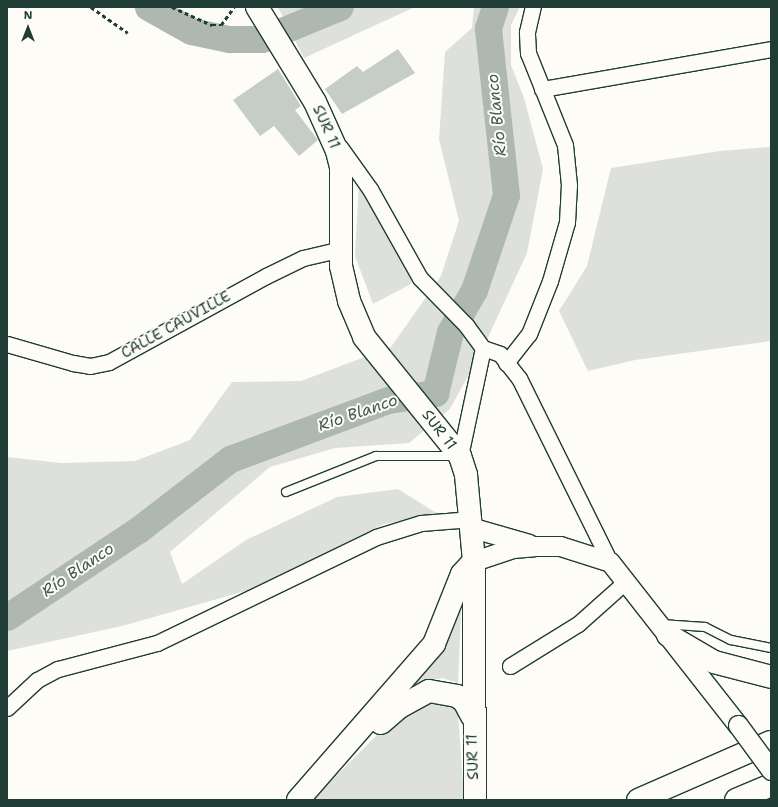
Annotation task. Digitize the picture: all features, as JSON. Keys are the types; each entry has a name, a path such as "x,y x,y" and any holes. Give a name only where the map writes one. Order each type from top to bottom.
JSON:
{"main road":[{"name":"SUR 11","path":"257,7 329,131 341,167 339,250 344,284 364,337 440,429 460,456 472,524 474,561 472,716 474,800"},
{"path":"303,795 434,644 462,574 474,561"},
{"path":"662,629 714,662 771,677"},
{"path":"303,795 398,708 417,695 429,691 451,693 464,701 472,716"},
{"path":"638,800 771,742"},
{"path":"736,800 771,785"}],"street":[{"path":"506,362 529,334 550,281 567,222 569,185 565,145 528,53 526,32 533,7"},
{"path":"542,88 771,49"},
{"path":"329,131 370,189 434,296 466,325 482,347 493,349 519,378 610,562 624,583 738,725 771,770"},
{"name":"CALLE CAUVILLE","path":"7,344 73,363 90,366 109,362 266,276 303,258 339,250"},
{"path":"460,456 482,347"},
{"path":"7,708 37,680 58,669 158,643 376,537 421,524 472,524 534,546"},
{"path":"474,561 493,553 534,546 566,548 610,562"},
{"path":"510,666 578,624 624,583"}],"lane":[{"path":"286,492 376,456 460,456"},
{"path":"662,629 705,627 732,640 771,648"}],"path":[{"path":"91,7 128,33"},
{"path":"172,7 212,25 221,25 234,7"}],"shaded area":[{"path":"278,7 415,7 304,58"},
{"path":"474,7 520,7 511,25 511,65 524,98 543,169 527,253 483,348 450,409 409,443 335,448 270,467 170,552 182,584 246,540 337,497 398,489 438,514 384,524 249,590 122,626 7,651 7,457 61,463 135,461 190,440 232,382 301,381 391,347 441,276 459,221 439,139 445,52 472,28"},
{"path":"771,147 771,341 635,360 588,371 559,311 587,266 611,168 720,151"},
{"path":"359,182 413,271 411,284 373,304 355,256"},
{"path":"462,590 458,683 442,678 421,682 401,696"},
{"path":"430,698 454,703 458,714 464,800 312,800 376,736 412,705"}],"building":[{"path":"398,49 415,73 342,114 325,89 357,66 363,72"},
{"path":"278,69 301,106 295,110 318,140 299,156 274,126 260,136 233,100"}],"waterway":[{"path":"148,7 191,31 229,39 262,39 340,7"},
{"name":"Río Blanco","path":"7,617 138,530 230,459 388,400 435,393 450,332 474,290 506,195 488,28 495,7"}]}
